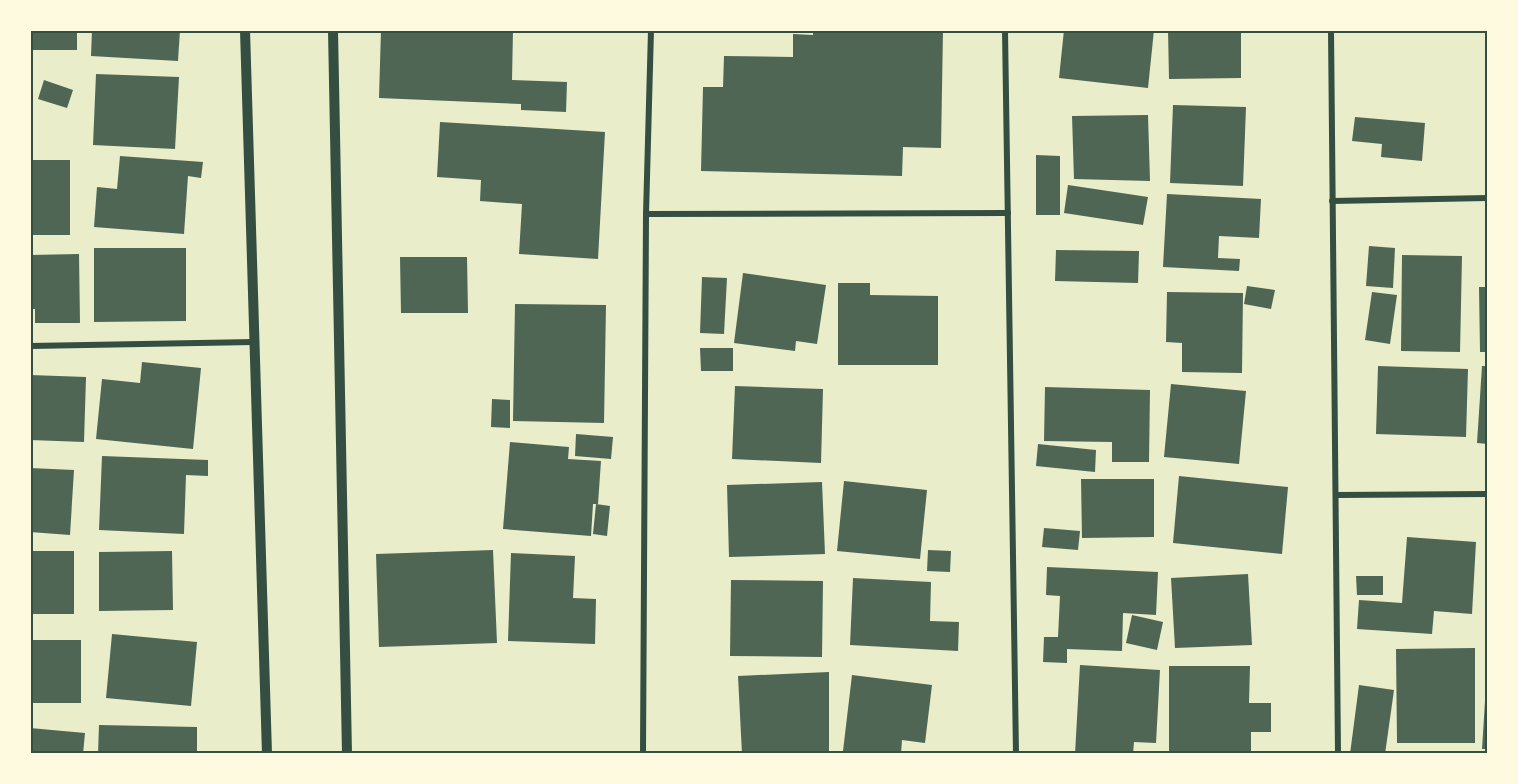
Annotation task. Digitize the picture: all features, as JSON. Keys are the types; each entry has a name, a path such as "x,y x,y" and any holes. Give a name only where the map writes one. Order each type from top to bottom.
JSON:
{"street":[{"path":"245,30 267,754"},
{"path":"333,30 337,125 346,754"},
{"path":"643,754 646,214 651,30"},
{"path":"1005,30 1016,754"},
{"path":"1331,30 1338,754"},
{"path":"1332,201 1488,198"},
{"path":"646,214 1008,213"},
{"path":"30,346 254,342"},
{"path":"1336,495 1488,494"}],"building":[{"path":"30,30 77,30 77,50 30,50"},
{"path":"92,30 180,30 178,61 91,56"},
{"path":"381,30 513,30 512,80 567,82 566,112 521,110 521,104 379,98"},
{"path":"813,30 943,30 941,148 903,147 902,176 701,171 703,87 723,87 724,56 793,57 793,34 813,35"},
{"path":"1064,30 1154,30 1148,88 1059,78"},
{"path":"1168,30 1241,31 1241,78 1169,79"},
{"path":"96,74 179,77 175,149 93,145"},
{"path":"44,80 73,90 67,108 38,99"},
{"path":"1173,105 1246,107 1243,186 1170,183"},
{"path":"1148,115 1150,181 1074,179 1072,116"},
{"path":"1355,117 1425,123 1422,161 1381,157 1382,144 1352,141"},
{"path":"440,122 605,132 598,259 519,254 522,204 480,201 481,180 437,177"},
{"path":"1036,155 1060,156 1060,215 1036,215"},
{"path":"120,156 203,162 201,178 188,176 184,234 94,227 97,187 117,189"},
{"path":"30,160 70,160 70,235 30,235"},
{"path":"1068,185 1148,197 1143,225 1064,213"},
{"path":"1167,194 1261,199 1259,238 1219,236 1218,258 1240,259 1239,271 1163,267"},
{"path":"1369,246 1395,248 1393,288 1366,286"},
{"path":"94,248 186,248 186,321 94,322"},
{"path":"1056,250 1139,251 1138,283 1055,281"},
{"path":"79,254 80,323 35,323 35,309 30,309 30,255"},
{"path":"1402,255 1462,256 1460,352 1401,351"},
{"path":"400,257 467,257 468,313 401,313"},
{"path":"743,273 826,285 817,344 796,341 795,351 734,343"},
{"path":"702,277 727,278 724,334 700,333"},
{"path":"838,283 870,283 870,295 938,296 938,365 838,365"},
{"path":"1247,286 1275,290 1271,309 1244,304"},
{"path":"1479,287 1488,287 1488,352 1480,352"},
{"path":"1167,292 1243,293 1242,373 1182,372 1182,343 1166,342"},
{"path":"1372,292 1397,295 1390,344 1365,340"},
{"path":"515,304 606,305 604,423 513,421"},
{"path":"700,348 733,348 733,371 701,371"},
{"path":"142,362 201,368 193,449 96,439 102,379 140,383"},
{"path":"1378,366 1468,369 1466,437 1376,434"},
{"path":"1482,366 1488,366 1488,444 1477,443"},
{"path":"30,375 86,377 84,442 30,440"},
{"path":"1171,384 1246,391 1239,464 1164,457"},
{"path":"735,386 823,389 821,463 732,459"},
{"path":"1045,387 1150,390 1149,462 1112,462 1112,442 1044,441"},
{"path":"492,399 510,400 510,428 491,427"},
{"path":"576,434 613,437 611,459 575,456"},
{"path":"510,442 569,447 568,459 601,461 598,504 593,504 591,536 503,529"},
{"path":"1038,444 1096,450 1095,472 1036,466"},
{"path":"102,456 208,460 208,476 186,475 184,534 99,530"},
{"path":"30,468 74,470 70,535 30,532"},
{"path":"1179,476 1288,487 1282,554 1173,543"},
{"path":"1081,479 1154,479 1154,537 1082,538"},
{"path":"844,481 927,490 920,559 837,551"},
{"path":"822,482 825,554 729,557 727,485"},
{"path":"596,504 610,506 607,536 593,534"},
{"path":"1044,528 1080,531 1078,550 1042,547"},
{"path":"1407,537 1476,542 1472,614 1434,611 1432,634 1357,629 1359,600 1402,603"},
{"path":"493,550 497,643 379,647 376,554"},
{"path":"928,550 951,551 950,572 927,571"},
{"path":"30,551 74,551 74,614 30,614"},
{"path":"172,551 173,610 99,611 99,552"},
{"path":"511,553 575,556 573,598 596,599 595,644 508,641"},
{"path":"1047,567 1158,572 1156,615 1123,613 1122,651 1067,649 1067,663 1043,662 1044,637 1058,637 1060,596 1046,595"},
{"path":"1248,574 1252,645 1175,648 1171,578"},
{"path":"1356,576 1383,576 1383,595 1357,595"},
{"path":"853,578 931,582 930,621 959,622 958,651 850,645"},
{"path":"731,580 823,581 822,657 730,656"},
{"path":"1132,615 1163,622 1157,650 1126,643"},
{"path":"112,634 197,642 191,706 106,698"},
{"path":"30,640 81,640 81,703 30,703"},
{"path":"1475,648 1475,743 1397,743 1396,649"},
{"path":"1080,665 1160,670 1156,743 1134,742 1133,754 1075,754"},
{"path":"1169,666 1250,666 1249,703 1271,703 1271,732 1251,732 1251,754 1169,754"},
{"path":"829,672 829,754 742,754 738,676"},
{"path":"852,675 932,685 925,743 902,740 901,754 843,751"},
{"path":"1359,685 1394,690 1385,754 1350,754"},
{"path":"1485,701 1488,702 1488,749 1482,749"},
{"path":"99,725 197,727 197,754 98,754"},
{"path":"30,728 85,733 83,754 30,754"}]}
